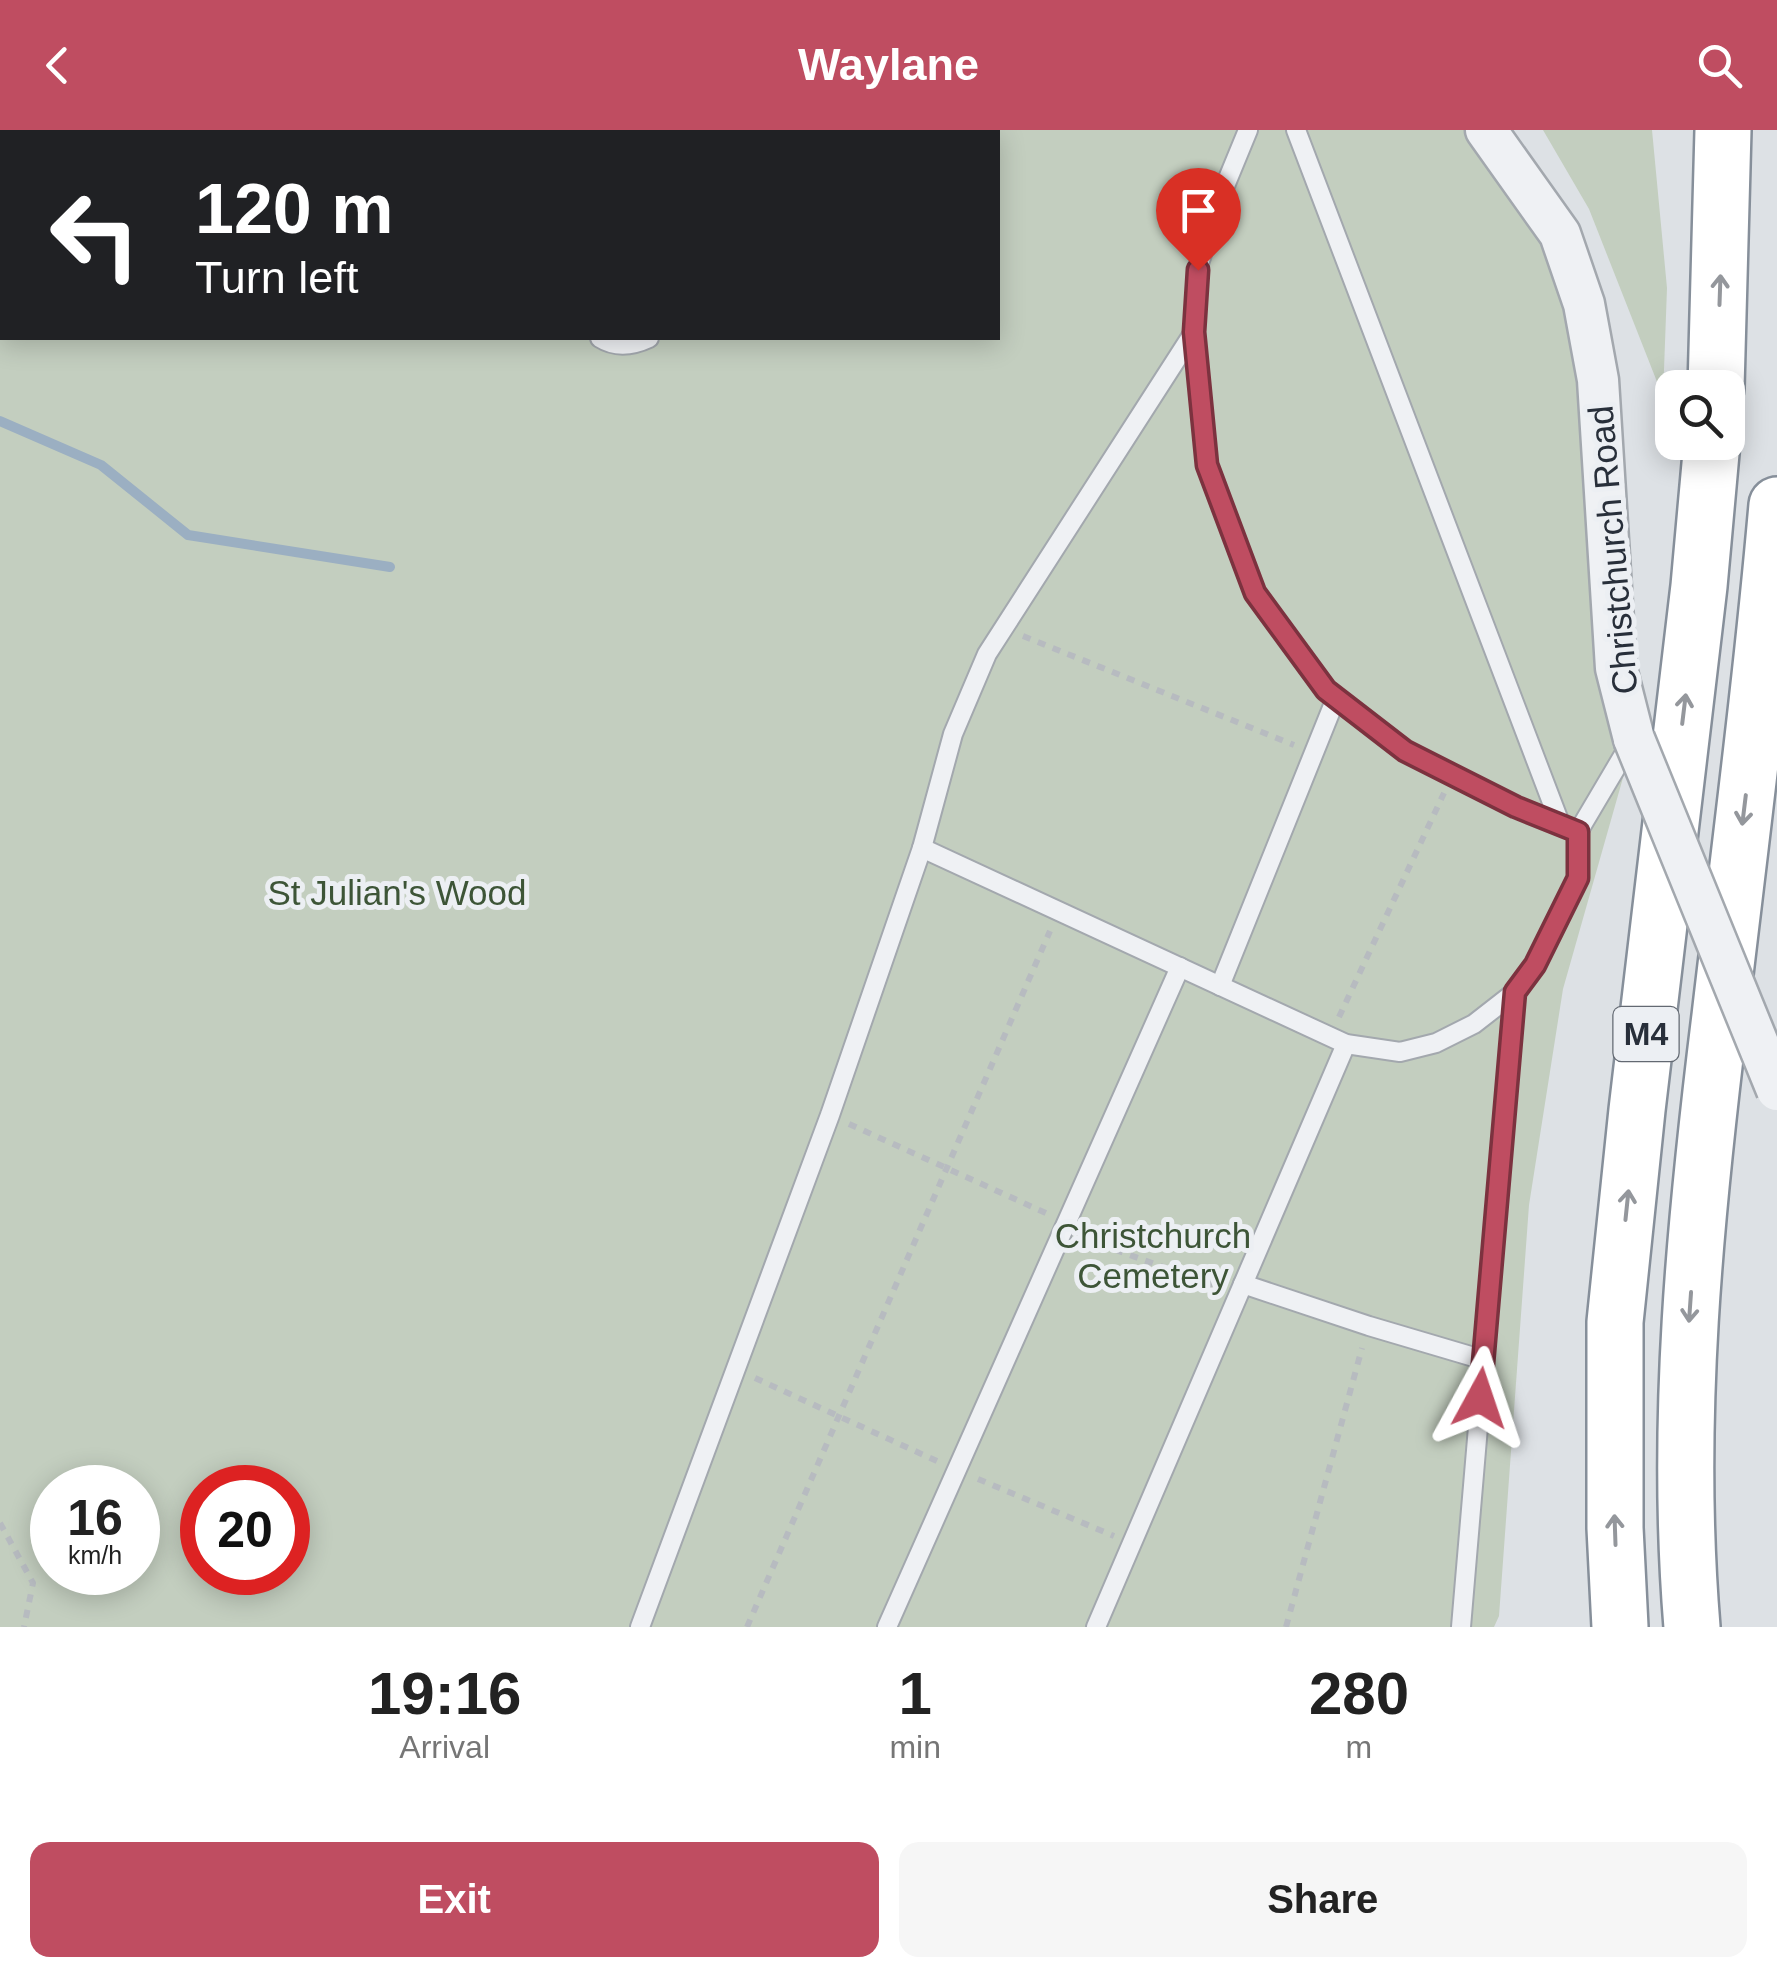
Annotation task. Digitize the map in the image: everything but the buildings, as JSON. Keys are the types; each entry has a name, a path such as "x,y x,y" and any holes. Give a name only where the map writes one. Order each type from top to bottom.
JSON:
{"highway":[{"path":"1717,370 1723,130"},
{"name":"M4","path":"1620,1627 1614,1528 1616,1322 1710,460"},
{"name":"M4","path":"1692,1627 1687,1571 1684,1385 1700,1182 1777,505"}],"street":[{"name":"Christchurch Road","path":"1486,130 1560,234 1584,304 1598,380 1616,668 1634,739 1777,1090"}],"lane":[{"path":"1248,130 1220,198 1198,270 1194,332 1207,465 1255,593 1326,690 1405,751 1569,829"},
{"path":"922,848 1338,1040 1400,1052 1436,1044 1474,1024 1515,992 1535,965 1578,878 1569,829 1296,130"},
{"path":"640,1627 830,1115 922,848 954,734 987,654 1194,332"},
{"path":"605,340 618,345 644,340"},
{"path":"1220,986 1336,698"},
{"path":"1569,829 1634,739"},
{"path":"886,1627 1180,967"},
{"path":"1461,1627 1515,992"},
{"path":"1096,1627 1241,1289 1338,1040"},
{"path":"1241,1289 1484,1360"}],"path":[{"path":"1004,628 1314,753"},
{"path":"1338,1040 1452,775"},
{"path":"747,1627 1059,912"},
{"path":"830,1115 1064,1227 1241,1289"},
{"path":"1286,1627 1368,1326"},
{"path":"0,1523 33,1582 24,1627"}],"green space":[{"path":"1000,130 1486,130 1560,234 1634,739 1563,989 1529,1205 1499,1616 1494,1627 0,1627 0,340 1000,340"},
{"path":"1543,130 1652,130 1667,288 1664,370 1655,370 1655,377 1589,209"}],"waterway":[{"path":"0,421 101,465 188,535 390,567"}],"route":[{"path":"1198,270 1194,332 1207,465 1255,593 1326,690 1405,751 1516,807 1578,832 1578,878 1535,965 1515,992 1480,1398"}],"park label":[{"name":"St Julian's Wood","path":"397,893"},
{"name":"Christchurch Cemetery","path":"1153,1256"}]}
